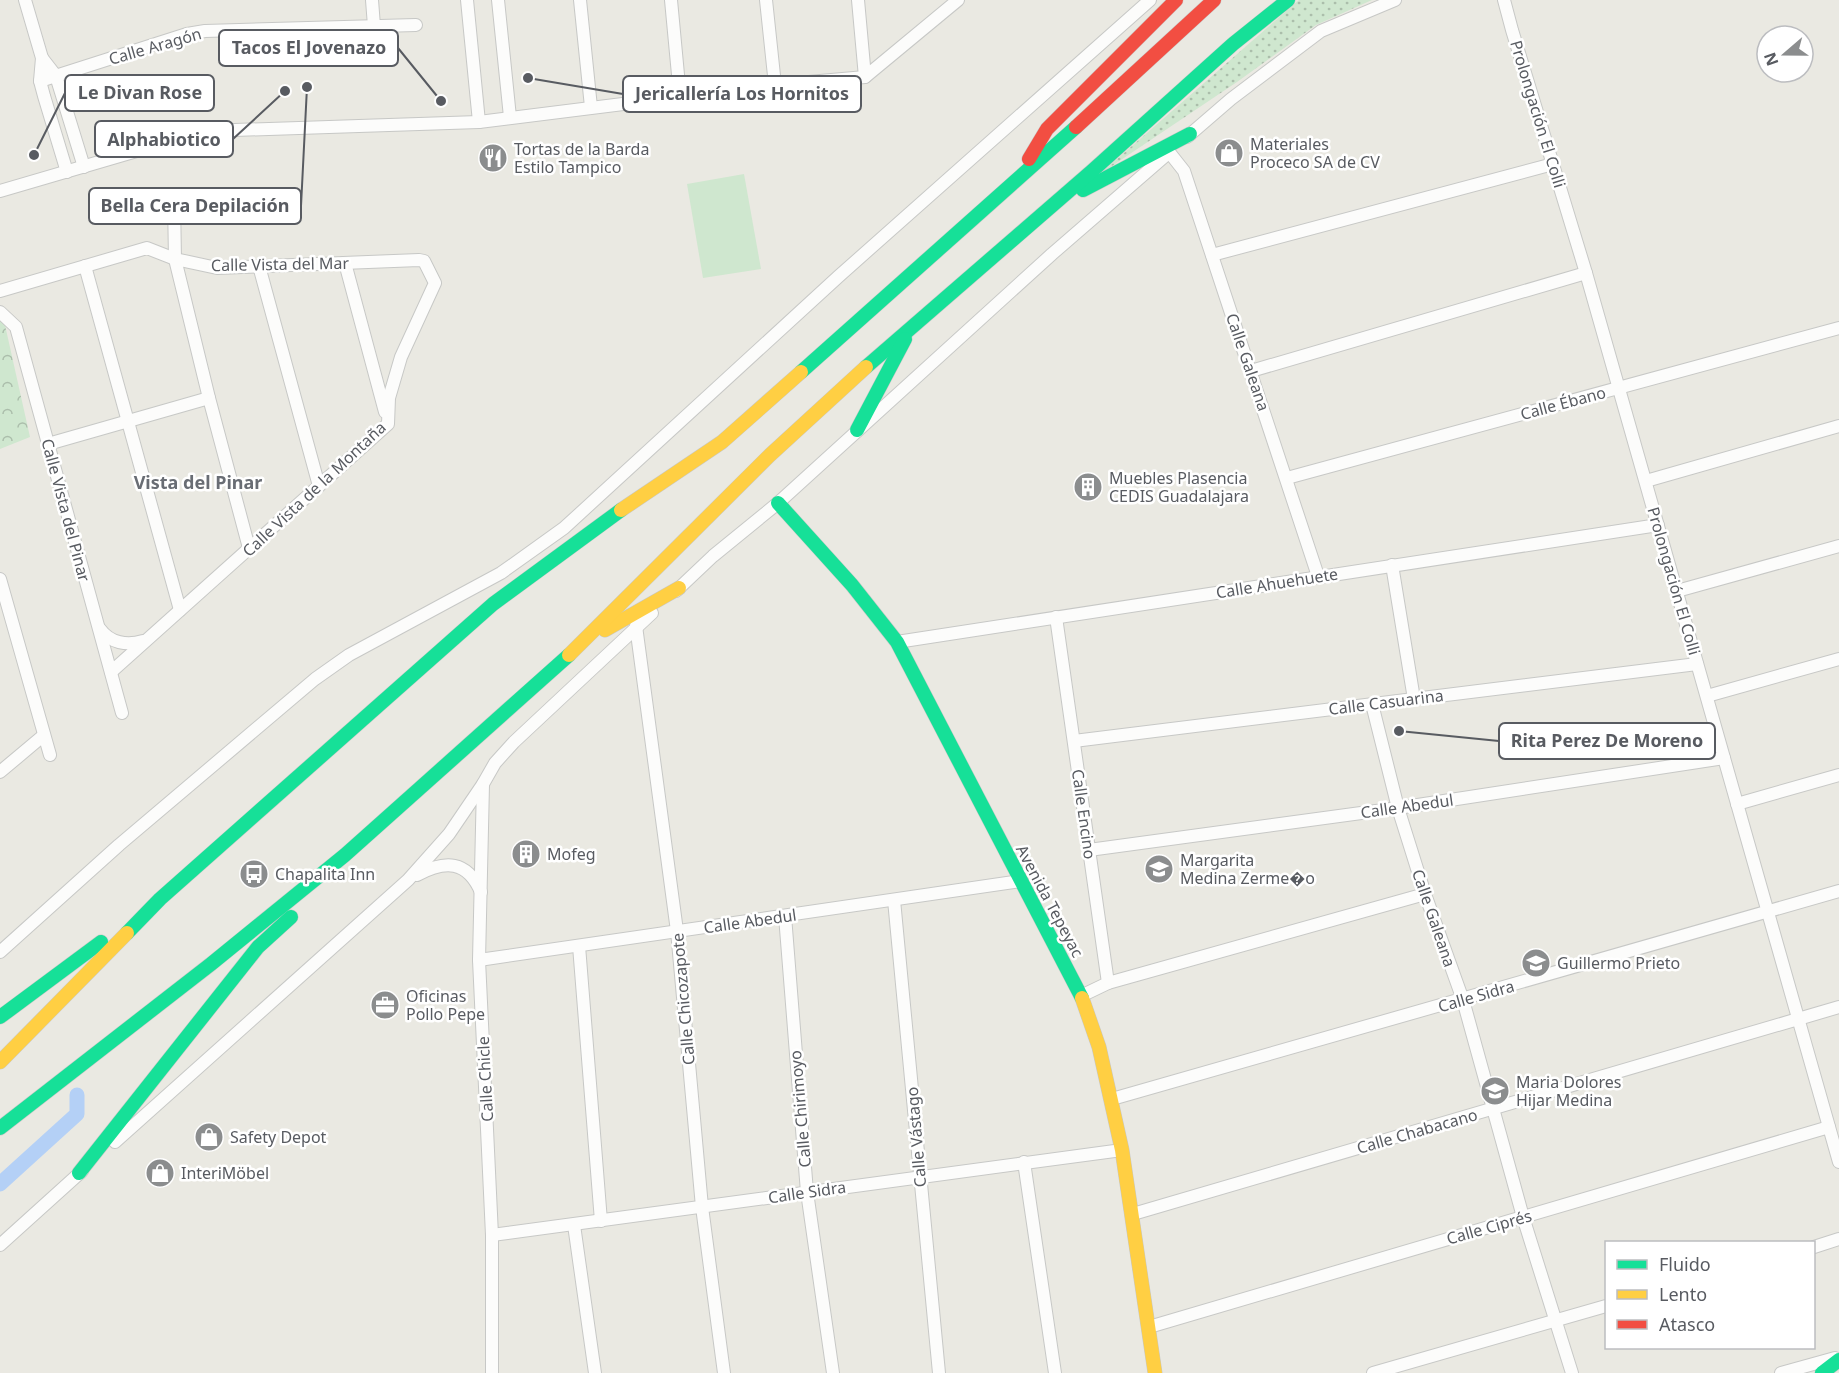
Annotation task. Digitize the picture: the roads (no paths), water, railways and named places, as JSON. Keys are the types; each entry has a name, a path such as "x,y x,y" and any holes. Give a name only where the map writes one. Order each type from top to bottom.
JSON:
{"main road":[{"path":"1015,183 1047,129 1176,0"},
{"path":"0,1062 160,899 493,604 628,506 722,442 1015,183 1214,0"},
{"path":"0,1128 211,964 345,855 580,645 770,455 911,327 1233,44 1288,0"},
{"path":"1050,207 1190,134"},
{"path":"856,430 911,327"},
{"name":"Avenida Tepeyac","path":"778,503 852,585 897,642 1081,996 1100,1047 1112,1099 1122,1150 1155,1373"},
{"path":"580,645 679,588"},
{"path":"79,1173 258,947 308,900 345,855"},
{"path":"0,1017 160,899"},
{"path":"1822,1373 1839,1358"}],"street":[{"path":"25,0 42,58 40,81 67,172"},
{"path":"372,0 374,26"},
{"path":"467,0 479,122"},
{"path":"498,0 510,117"},
{"path":"580,0 591,107"},
{"path":"671,0 680,96"},
{"path":"766,0 775,84"},
{"path":"858,0 865,77"},
{"path":"0,191 205,131 479,122 775,84 865,77 957,0"},
{"path":"0,952 128,838 315,679 350,656 501,573 564,528 796,315 1150,0"},
{"path":"0,1245 408,880 449,834 495,762 636,626 713,556 778,503 1052,254 1231,99 1321,31 1395,0"},
{"name":"Prolongación El Colli","path":"1504,0 1646,481 1839,1162"},
{"name":"Calle Aragón","path":"40,81 187,34 416,25"},
{"path":"42,58 56,76 84,166"},
{"name":"Calle Galeana","path":"1169,152 1184,171 1318,576"},
{"path":"1212,255 1553,164"},
{"path":"174,201 174,259 208,398 249,548"},
{"name":"Calle Vista del Mar","path":"0,291 147,248 174,259 217,268 424,261"},
{"name":"Calle Vista de la Montaña","path":"111,672 388,424 389,398 400,357 435,283 424,261"},
{"path":"345,263 388,424"},
{"path":"85,266 180,610"},
{"path":"259,266 319,486"},
{"path":"1251,371 1586,273"},
{"name":"Calle Vista del Pinar","path":"0,311 16,327 122,713"},
{"name":"Calle Ébano","path":"1287,478 1839,328"},
{"path":"48,444 208,398"},
{"path":"1646,481 1839,426"},
{"name":"Calle Ahuehuete","path":"897,642 1658,525"},
{"path":"1677,591 1839,546"},
{"path":"1392,566 1414,699"},
{"path":"0,579 50,755"},
{"name":"Calle Encino","path":"1056,617 1107,983"},
{"path":"98,625 102,632 118,642 132,644 145,641"},
{"name":"Calle Chicozapote","path":"636,626 677,931 702,1207 724,1373"},
{"path":"1707,696 1839,659"},
{"name":"Calle Casuarina","path":"1074,741 1698,664"},
{"name":"Calle Galeana","path":"1372,704 1398,808 1425,894 1463,1000 1523,1217 1572,1373"},
{"path":"0,772 44,735"},
{"name":"Calle Abedul","path":"1089,850 1398,808 1724,758"},
{"path":"1737,804 1839,775"},
{"name":"Calle Chicle","path":"483,784 479,960 492,1235 492,1373"},
{"path":"408,880 434,867 453,866 470,874 482,894"},
{"name":"Calle Abedul","path":"479,960 1021,881"},
{"name":"Calle Sidra","path":"1112,1099 1839,891"},
{"path":"1081,996 1107,983 1425,894"},
{"name":"Calle Vástago","path":"894,900 939,1373"},
{"name":"Calle Chirimoyo","path":"785,916 807,1192 833,1373"},
{"path":"579,946 601,1221"},
{"name":"Calle Chabacano","path":"1132,1214 1839,1007"},
{"name":"Calle Ciprés","path":"1149,1327 1829,1127"},
{"name":"Calle Sidra","path":"492,1235 1122,1150"},
{"path":"1024,1162 1055,1373"},
{"path":"574,1225 595,1373"},
{"path":"1815,1247 1839,1239"},
{"path":"1373,1373 1605,1306"},
{"path":"1781,1373 1839,1358"}],"waterway":[{"path":"0,1184 77,1114 77,1095"}],"place":[{"name":"Jericallería Los Hornitos","path":"528,78"},
{"name":"Bella Cera Depilación","path":"307,87"},
{"name":"Alphabiotico","path":"285,91"},
{"name":"Tacos El Jovenazo","path":"441,101"},
{"name":"Materiales Proceco SA de CV","path":"1229,153"},
{"name":"Le Divan Rose","path":"34,155"},
{"name":"Tortas de la Barda Estilo Tampico","path":"493,158"},
{"name":"Muebles Plasencia CEDIS Guadalajara","path":"1088,487"},
{"name":"Rita Perez De Moreno","path":"1399,731"},
{"name":"Mofeg","path":"526,854"},
{"name":"Margarita Medina Zerme�o","path":"1159,869"},
{"name":"Chapalita Inn","path":"254,874"},
{"name":"Guillermo Prieto","path":"1536,963"},
{"name":"Oficinas Pollo Pepe","path":"385,1005"},
{"name":"Maria Dolores Hijar Medina","path":"1495,1091"},
{"name":"Safety Depot","path":"209,1137"},
{"name":"InteriMöbel","path":"160,1173"}],"district":[{"name":"Vista del Pinar","path":"198,483"}]}
